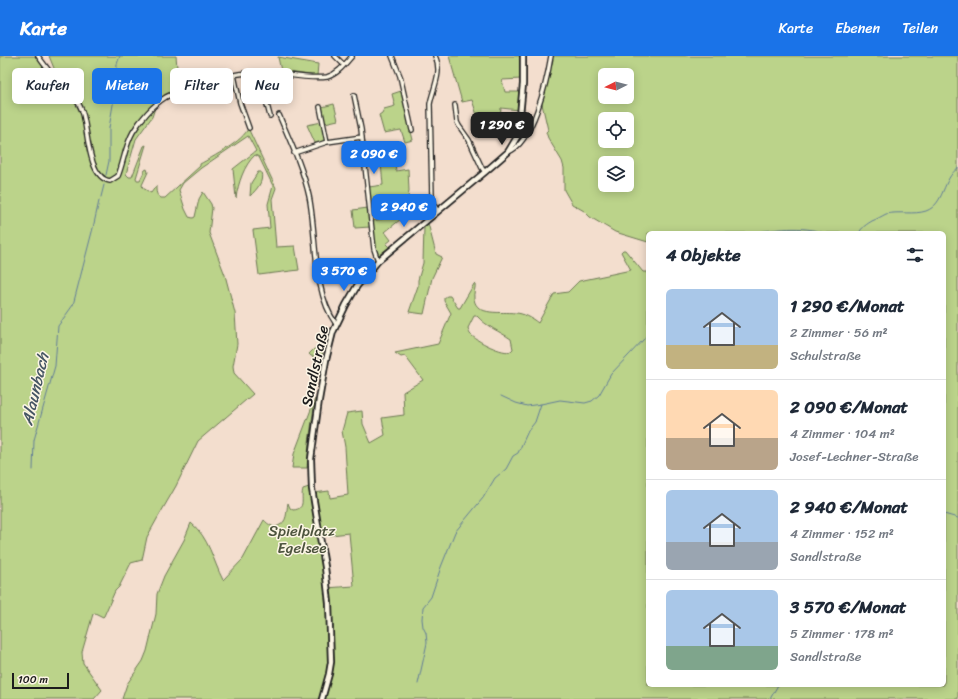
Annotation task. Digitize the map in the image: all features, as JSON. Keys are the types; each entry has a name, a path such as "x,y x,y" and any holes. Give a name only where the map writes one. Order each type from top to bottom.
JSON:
{"street":[{"path":"38,56 51,73 70,93 82,110 90,154 97,171 102,178 110,181 118,176 126,147 133,132 157,104 175,93 211,81 241,74"},
{"path":"335,56 344,65"},
{"path":"293,75 327,77 334,74 352,56"},
{"path":"392,56 400,76 412,130"},
{"path":"435,56 438,68 438,77 430,104 432,198 433,204 438,211"},
{"path":"508,152 517,137 519,126 523,84 522,56"},
{"path":"508,152 521,142 536,113 544,90 551,56"},
{"path":"234,75 240,103 249,128"},
{"path":"354,95 362,137 374,250 378,261"},
{"path":"267,104 270,116"},
{"path":"455,105 457,122 470,140 485,172"},
{"path":"320,107 327,142"},
{"path":"279,115 305,179 310,200 323,295 328,311 336,324"},
{"path":"294,153 327,142 362,137"},
{"name":"Sandlstraße","path":"322,699 329,674 330,662 329,603 325,567 312,489 311,459 326,360 336,324 357,286 378,261 508,152"}],"green space":[{"path":"0,56 39,56 49,68 12,68 12,104 84,104 84,68 54,68 49,56 176,56 177,68 170,68 170,94 162,98 162,68 92,68 92,104 157,104 146,117 155,108 152,117 136,139 126,174 129,177 132,177 144,146 146,145 136,178 137,180 140,180 147,169 148,172 142,185 143,188 151,193 156,186 158,196 165,198 200,166 200,164 241,138 246,133 248,128 276,188 272,199 276,247 295,246 299,270 259,275 253,230 270,228 268,204 273,186 259,157 255,155 242,175 236,198 233,169 256,151 248,136 201,168 183,183 179,190 189,217 195,217 199,199 203,192 211,204 212,208 209,233 225,275 235,313 237,344 233,366 234,373 253,394 198,441 176,486 147,537 142,560 131,563 119,587 115,591 104,616 103,617 95,613 93,614 82,652 83,663 102,690 94,699 0,699"},
{"path":"449,56 521,56 521,79 502,80 505,92 520,92 519,110 501,108 500,120 480,124 472,100 462,102"},
{"name":"Spielplatz Egelsee","path":"552,56 958,56 958,699 122,699 127,684 143,661 147,651 156,614 157,594 164,576 184,540 191,523 206,542 223,580 243,559 264,520 274,527 284,522 288,503 290,508 293,510 300,508 302,505 303,489 309,487 326,588 354,586 349,533 322,536 314,493 329,491 330,498 348,495 345,447 342,431 347,413 362,411 363,424 371,443 385,435 382,418 404,415 403,392 423,380 405,356 401,357 395,353 438,344 451,313 444,301 444,298 450,296 458,308 460,308 475,283 474,299 476,305 480,308 491,312 521,314 538,323 554,294 568,292 579,281 631,270 621,252 623,250 625,250 643,272 646,272 646,687 946,687 946,231 646,231 646,241 615,232 572,204 564,190 564,168 562,161 546,132 548,130 542,104","holes":["474,316 477,316 489,326 511,339 513,349 507,352 502,351 490,347 473,337 468,328"]},
{"path":"278,57 318,64 317,76 293,73 293,68 280,68"},
{"path":"401,91 413,140 405,142 401,130 384,133 379,115 384,109 395,106 392,94"},
{"path":"334,104 338,120 325,123 322,107"},
{"path":"322,122 325,139 315,143 307,125"},
{"path":"393,151 396,171 408,169 409,191 405,218 401,219 385,232 391,240 386,244 389,247 379,255 376,253 373,221 390,217 389,202 371,204 369,187 383,185 380,152"},
{"path":"258,172 261,172 261,182 250,196 251,183"},
{"path":"368,208 370,227 355,228 353,210"},
{"path":"428,223 436,254 442,257 432,278 424,314 409,312 418,286 418,280 423,263 424,227"},
{"path":"324,344 322,352 323,358 311,356 309,354 314,349"},
{"path":"315,399 307,468 292,468 294,454"}],"waterway":[{"name":"Alaunbach","path":"106,175 109,161 109,128 116,87 117,64 120,56"},
{"path":"860,231 866,225 886,214 921,212 932,208 937,203 949,178 958,168"},
{"name":"Alaunbach","path":"101,197 104,185"},
{"name":"Alaunbach","path":"33,470 34,440 55,366 58,326 73,305 99,201"},
{"path":"766,231 798,228 816,231"},
{"path":"501,396 527,406 560,400 585,403 592,401 599,395 611,374 646,336"},
{"path":"418,684 427,643 422,619 423,607 431,597 455,532 483,498 495,478 506,469 513,456 518,453 528,431 535,422 541,404"},
{"path":"946,515 958,518"},
{"path":"770,699 777,687"}]}
